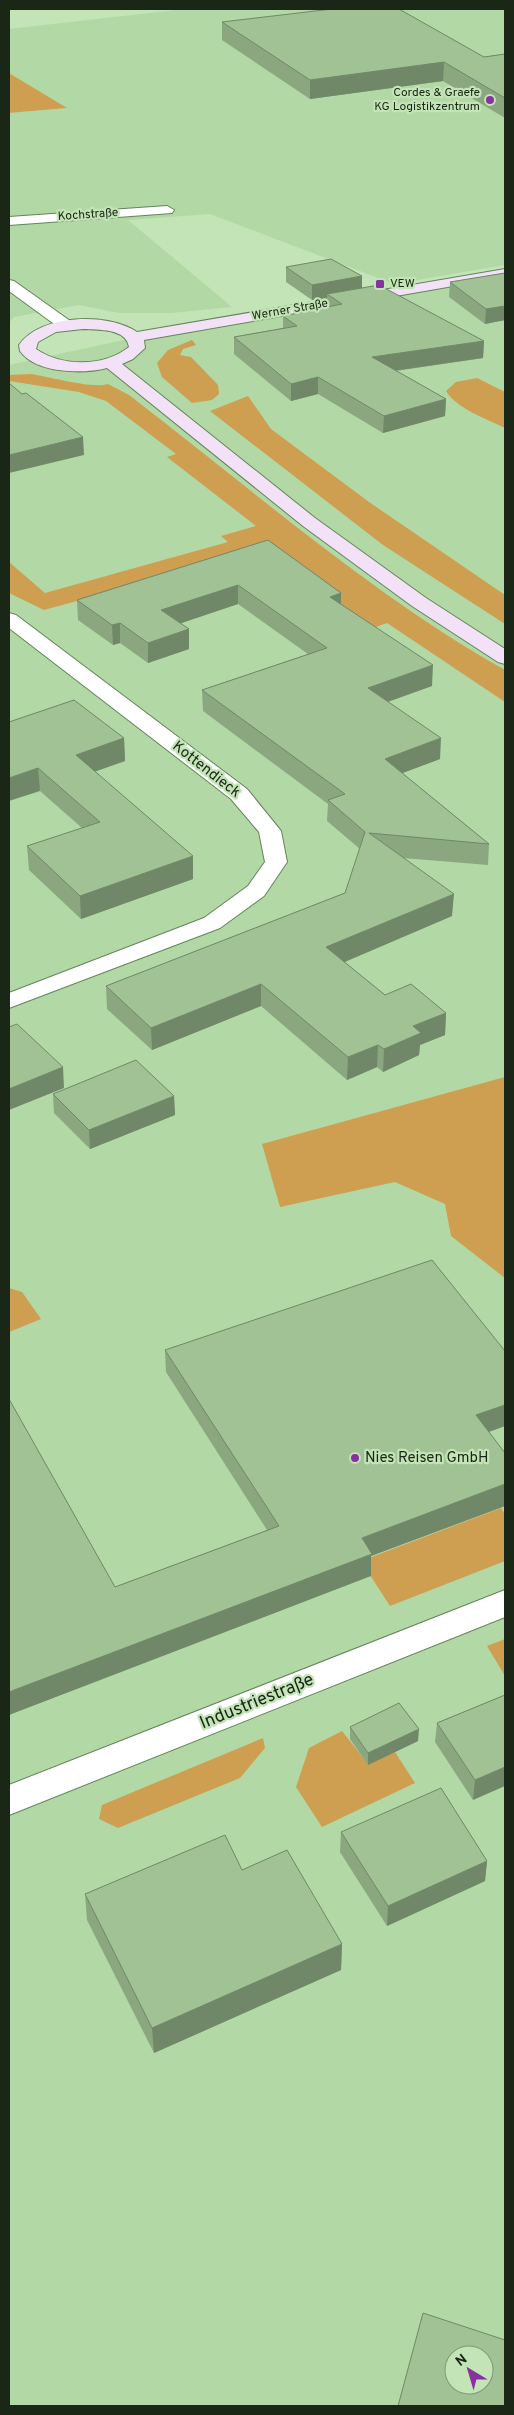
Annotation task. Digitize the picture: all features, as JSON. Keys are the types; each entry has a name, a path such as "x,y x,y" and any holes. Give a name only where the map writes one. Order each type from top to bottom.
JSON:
{"main road":[{"name":"Werner Straße","path":"134,337 505,273"},
{"path":"83,324 114,327 134,337 137,342 137,348 123,359 112,363 68,366 24,357 28,351 27,345 31,338 52,328 83,324"},
{"path":"112,363 309,522 419,602 505,658"}],"street":[{"name":"Kochstraße","path":"9,221 167,210"},
{"path":"9,284 67,326"},
{"name":"Kottendieck","path":"9,619 239,794 270,831 276,862 256,891 212,923 9,1001"},
{"name":"Industriestraße","path":"9,1800 505,1603"}],"shaded area":[{"path":"185,9 505,9 505,265 394,284 210,214 128,220 232,307 171,313 119,313 79,305 14,317 9,323 9,113 66,108 9,73 9,29"},
{"path":"9,73 67,108 9,113"},
{"path":"505,274 505,2406 9,2406 9,365 142,336"},
{"path":"192,340 196,345 183,349 180,355 191,357 218,385 219,394 212,400 192,403 162,377 157,363 168,350"},
{"path":"31,374 82,384 108,384 129,395 359,574 455,640 505,670 505,702 387,623 306,652 257,552 44,610 9,593 9,562 45,593 228,542 221,536 256,526 167,457 176,454 106,401 79,392 9,381 9,375"},
{"path":"477,378 505,392 505,428 457,403 446,391 456,382"},
{"path":"248,396 271,429 369,502 505,595 505,624 383,545 210,411"},
{"path":"505,1077 505,1278 451,1236 445,1204 395,1182 280,1207 262,1144"},
{"path":"9,1288 22,1292 41,1319 9,1332"},
{"path":"501,1508 505,1514 505,1561 390,1606 361,1561"},
{"path":"505,1639 505,1676 487,1646"},
{"path":"342,1731 368,1764 395,1752 415,1783 322,1827 296,1787 309,1748"},
{"path":"263,1738 265,1748 240,1778 118,1828 99,1819 102,1805"}],"building":[{"path":"332,9 399,9 484,57 505,54 505,98 444,62 310,80 222,22"},
{"path":"331,259 362,276 312,285 286,267"},
{"path":"505,273 505,306 486,309 450,282"},
{"path":"379,285 484,341 372,357 446,399 384,416 318,377 291,384 234,337 297,326 283,316 342,304 327,294"},
{"path":"9,383 22,394 26,393 83,437 9,455"},
{"path":"268,540 341,593 330,597 433,665 368,688 441,738 385,759 489,844 369,833 454,894 326,947 385,995 411,984 446,1013 413,1026 421,1033 384,1049 378,1045 348,1057 261,984 151,1028 106,986 345,893 365,832 328,800 345,794 202,690 327,648 238,585 161,610 189,629 148,643 120,623 112,625 77,600"},
{"path":"74,700 124,738 76,755 193,856 80,896 27,846 100,822 38,768 9,778 9,722"},
{"path":"17,1024 63,1067 9,1089 9,1027"},
{"path":"136,1060 174,1096 89,1130 53,1094"},
{"path":"432,1260 505,1351 505,1405 476,1415 505,1453 505,1484 362,1538 372,1554 9,1692 9,1399 115,1587 279,1526 165,1350"},
{"path":"505,1695 505,1767 475,1780 437,1723"},
{"path":"399,1703 419,1729 368,1753 350,1727"},
{"path":"441,1788 487,1861 388,1906 341,1832"},
{"path":"225,1835 242,1870 287,1850 342,1944 152,2028 85,1894"},
{"path":"423,2313 505,2340 505,2406 398,2406"}],"place":[{"name":"Cordes & Graefe KG Logistikzentrum","path":"490,100"},
{"name":"VEW","path":"380,284"},
{"name":"Nies Reisen GmbH","path":"355,1458"}]}
